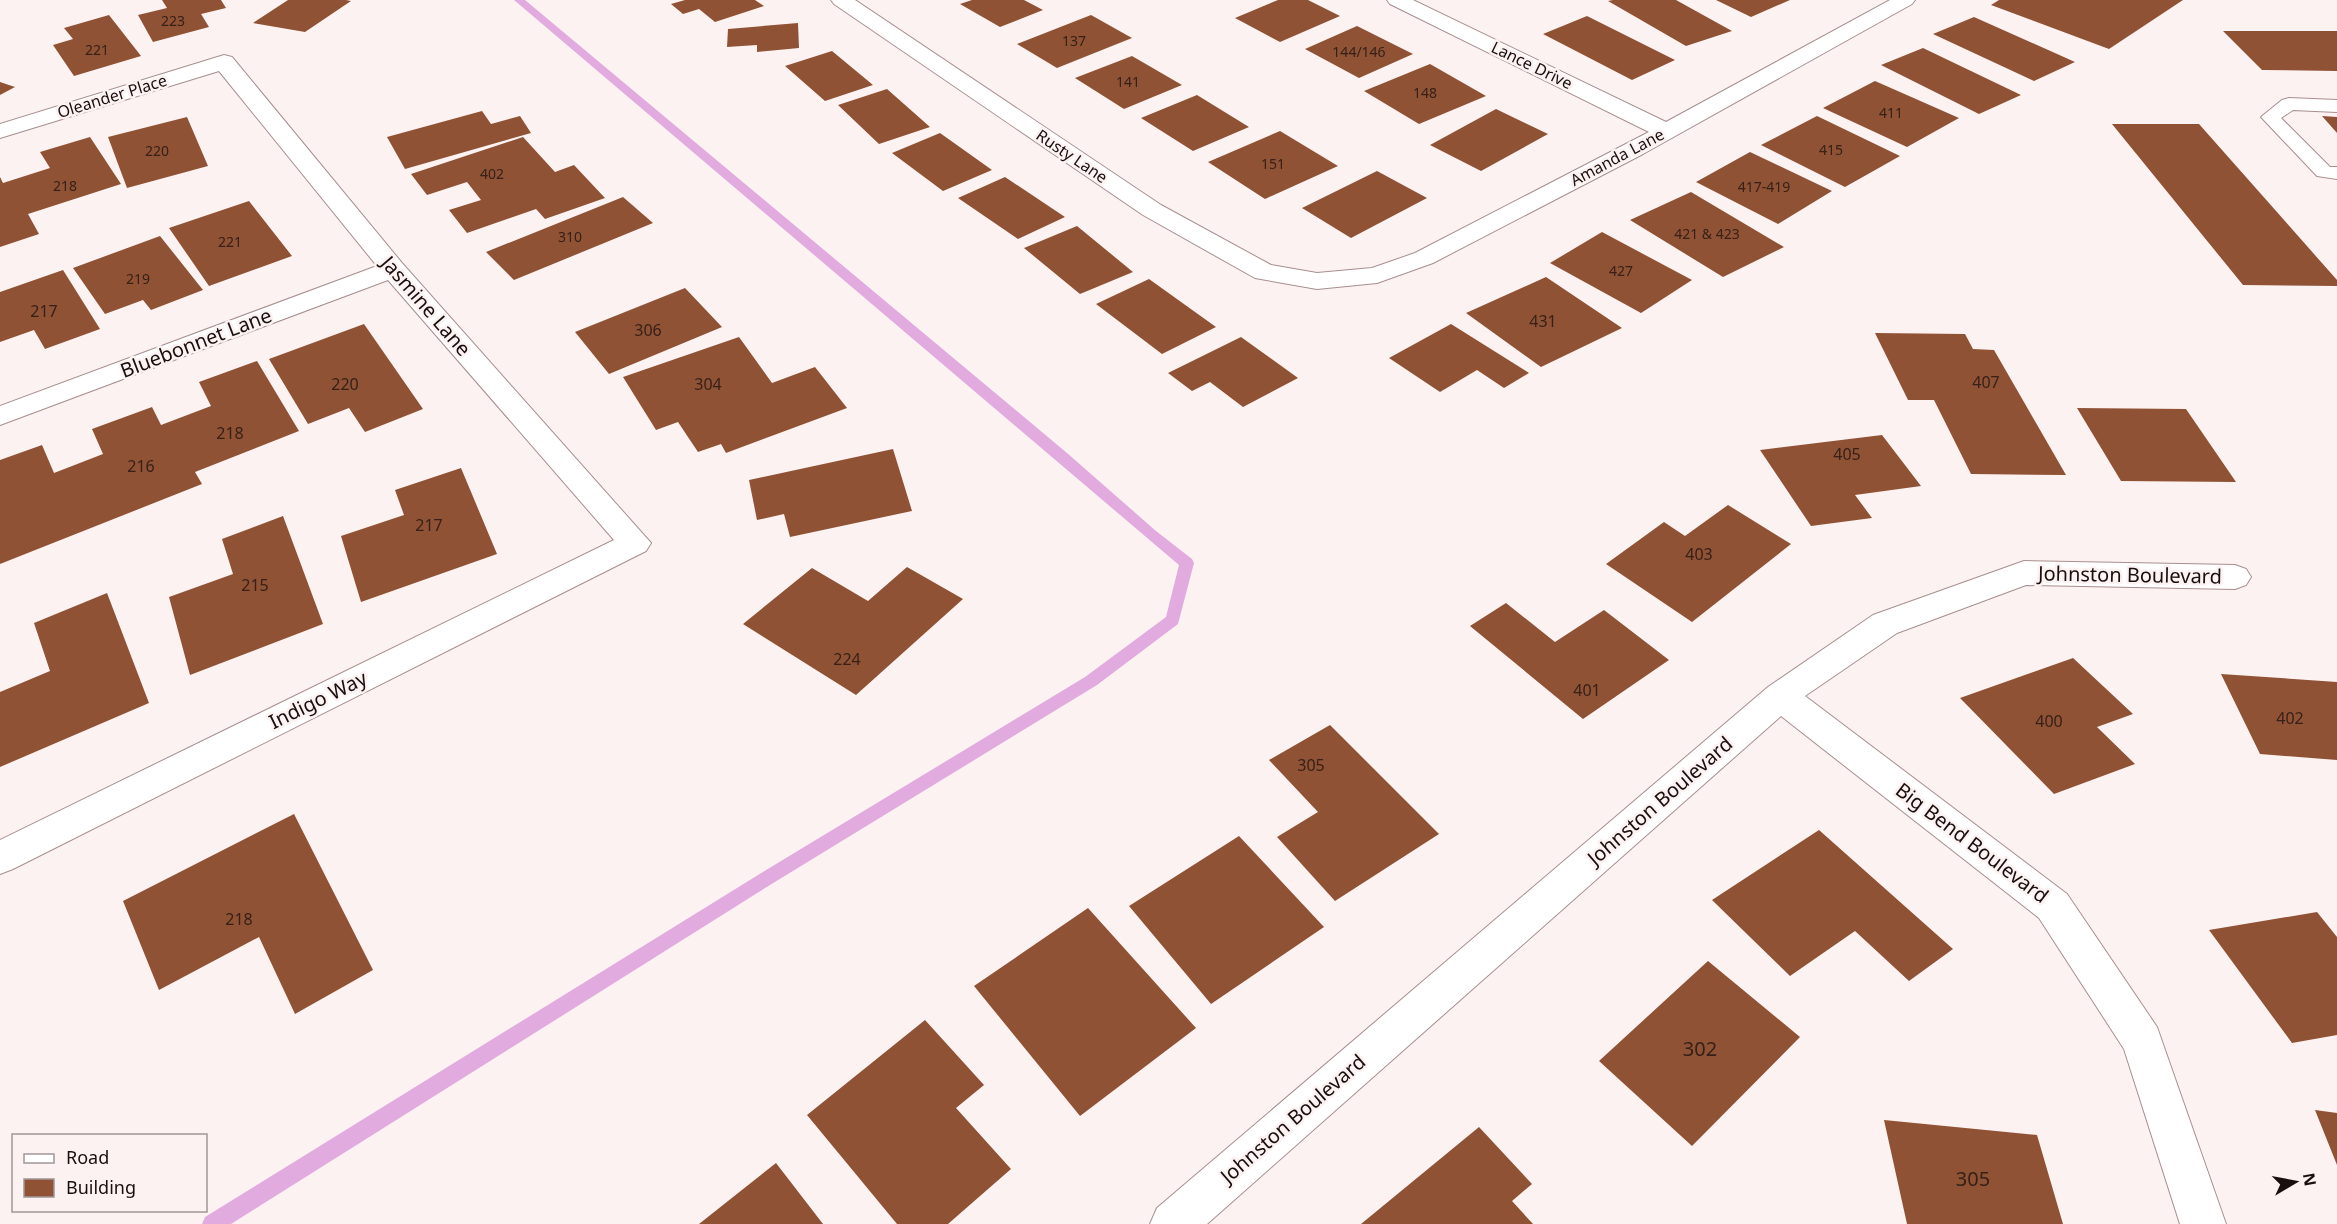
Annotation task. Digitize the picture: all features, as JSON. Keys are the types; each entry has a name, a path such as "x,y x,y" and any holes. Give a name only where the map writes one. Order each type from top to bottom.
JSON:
{"street":[{"name":"Rusty Lane","path":"841,0 1152,210 1264,272 1317,281"},
{"name":"Lance Drive","path":"1397,0 1666,131"},
{"name":"Amanda Lane","path":"1317,281 1377,275 1425,258 1666,131 1905,0"},
{"name":"Oleander Place","path":"0,131 224,62"},
{"name":"Jasmine Lane","path":"224,62 393,269 635,543"},
{"name":"Bluebonnet Lane","path":"0,416 393,269"},
{"name":"Indigo Way","path":"0,858 635,543"},
{"name":"Johnston Boulevard","path":"1173,1224 1780,696 1885,624 2024,573 2235,578"},
{"name":"Big Bend Boulevard","path":"1780,696 2053,906 2142,1041 2203,1224"}],"lane":[{"path":"2337,106 2289,104 2270,117 2324,172 2337,173"}],"building":[{"path":"162,0 221,0 226,8 201,14 209,27 153,42 138,15 167,8"},
{"path":"288,0 351,1 305,32 253,23"},
{"path":"685,0 755,0 764,6 715,22 699,9 683,14 671,4"},
{"path":"972,0 1024,0 1043,10 1000,27 960,4"},
{"path":"1278,0 1308,0 1340,16 1280,42 1235,18"},
{"path":"1676,0 1732,31 1686,46 1608,1"},
{"path":"1716,0 1790,0 1751,17"},
{"path":"1999,0 2183,0 2109,49 1991,5"},
{"path":"109,15 141,56 74,76 53,45 73,39 64,28"},
{"path":"1091,15 1132,38 1057,68 1017,44"},
{"path":"1587,16 1675,60 1632,80 1543,34"},
{"path":"1974,17 2075,62 2034,81 1933,34"},
{"path":"798,23 799,48 757,52 757,45 727,47 728,29"},
{"path":"1357,26 1413,54 1359,78 1305,49"},
{"path":"2223,31 2337,31 2337,71 2262,70"},
{"path":"1923,48 2021,95 1979,114 1881,65"},
{"path":"832,51 873,85 825,101 785,66"},
{"path":"1132,56 1182,85 1124,109 1075,78"},
{"path":"1430,64 1486,96 1419,124 1364,91"},
{"path":"1875,81 1959,118 1907,147 1823,108"},
{"path":"0,82 15,87 0,95"},
{"path":"887,89 930,127 879,144 838,105"},
{"path":"1197,95 1249,127 1193,151 1141,118"},
{"path":"1496,109 1548,134 1481,171 1430,145"},
{"path":"482,111 491,124 520,116 531,133 405,169 387,137"},
{"path":"1817,116 1900,156 1845,187 1761,145"},
{"path":"2322,116 2337,117 2337,133"},
{"path":"187,117 208,166 127,188 108,137"},
{"path":"2112,124 2199,124 2337,280 2337,286 2243,285"},
{"path":"1280,131 1338,166 1265,199 1208,162"},
{"path":"940,133 992,170 943,191 892,153"},
{"path":"90,137 121,184 28,214 39,234 0,247 0,177 3,183 50,168 40,152"},
{"path":"523,137 555,172 574,165 605,198 545,219 536,209 467,233 449,210 481,200 467,182 427,195 411,174"},
{"path":"1750,152 1832,191 1778,224 1696,182"},
{"path":"1377,171 1427,198 1351,238 1302,208"},
{"path":"1005,177 1065,217 1018,239 958,198"},
{"path":"1691,192 1784,247 1723,277 1630,220"},
{"path":"623,197 653,223 514,280 486,252"},
{"path":"249,201 292,256 209,286 169,228"},
{"path":"1077,226 1133,272 1080,294 1024,248"},
{"path":"1602,232 1692,280 1641,313 1550,263"},
{"path":"160,236 203,290 151,310 143,300 105,314 73,268"},
{"path":"63,270 100,329 45,349 34,330 0,342 0,292"},
{"path":"1546,277 1622,328 1541,367 1466,313"},
{"path":"1149,279 1216,327 1162,354 1096,304"},
{"path":"685,288 722,327 609,374 575,332"},
{"path":"364,324 423,409 365,432 349,408 308,424 269,359"},
{"path":"1451,324 1529,373 1504,388 1477,370 1440,392 1389,358"},
{"path":"1875,333 1965,334 1973,349 1994,350 2066,475 1971,474 1934,400 1908,400"},
{"path":"739,337 772,383 815,367 847,408 726,453 721,444 698,452 678,422 656,430 623,377"},
{"path":"1241,337 1298,378 1243,407 1210,382 1192,391 1168,373"},
{"path":"257,361 299,431 195,472 202,484 0,564 0,460 42,445 54,473 103,454 92,429 152,407 161,425 211,406 199,382"},
{"path":"2077,408 2186,409 2236,482 2121,481"},
{"path":"1882,435 1921,486 1855,495 1872,518 1811,526 1760,450"},
{"path":"893,449 912,511 790,537 784,514 757,520 749,480"},
{"path":"461,468 497,554 361,602 341,536 404,515 395,490"},
{"path":"1728,505 1791,544 1692,622 1606,564 1664,522 1685,536"},
{"path":"283,516 323,624 190,675 169,597 233,574 222,539"},
{"path":"907,567 963,599 856,695 743,624 812,568 868,601"},
{"path":"107,593 149,703 0,767 0,692 50,671 34,623"},
{"path":"1506,603 1555,642 1604,610 1669,660 1583,719 1470,626"},
{"path":"2073,658 2133,714 2097,727 2135,764 2054,794 1960,698"},
{"path":"2221,674 2337,682 2337,760 2260,754"},
{"path":"1330,725 1439,834 1335,901 1277,837 1318,812 1269,760"},
{"path":"294,814 373,970 295,1014 259,937 159,990 123,901"},
{"path":"1819,830 1953,949 1909,981 1855,931 1790,976 1712,900"},
{"path":"1239,836 1324,927 1211,1004 1129,906"},
{"path":"1088,908 1196,1028 1080,1116 974,986"},
{"path":"2317,912 2337,937 2337,1035 2292,1043 2209,930"},
{"path":"1708,961 1800,1037 1692,1146 1599,1061"},
{"path":"925,1020 984,1085 956,1108 1011,1169 948,1224 897,1224 807,1115"},
{"path":"2315,1110 2337,1113 2337,1165"},
{"path":"1884,1120 2037,1135 2063,1224 1907,1224"},
{"path":"1479,1127 1532,1184 1512,1201 1533,1224 1361,1224"},
{"path":"776,1163 823,1224 699,1224"}],"waterway":[{"path":"212,1224 764,880 1091,681 1173,620 1187,563 519,0"}]}
